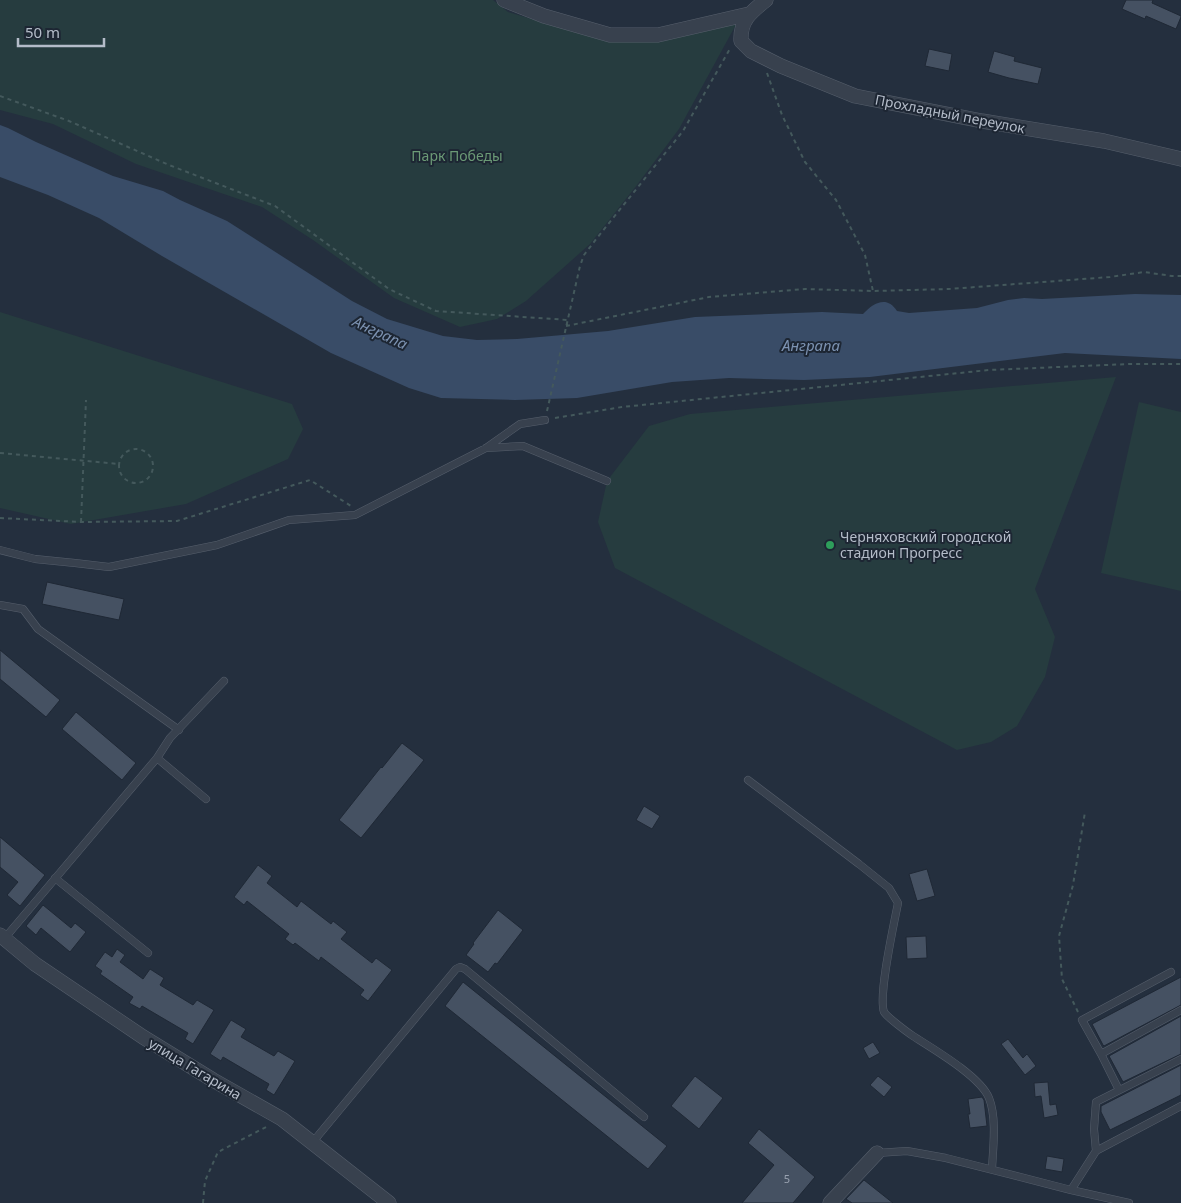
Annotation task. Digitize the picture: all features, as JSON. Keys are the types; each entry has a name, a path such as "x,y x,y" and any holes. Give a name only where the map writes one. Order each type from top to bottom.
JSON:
{"street":[{"path":"504,0 544,16 610,34 658,35 750,14"},
{"path":"741,30 750,14 766,0"},
{"name":"Прохладный переулок","path":"741,30 741,41 751,51 781,66 855,96 982,121 1104,141 1181,159"},
{"name":"улица Гагарина","path":"2,937 35,964 143,1037 282,1119 389,1203"},
{"path":"830,1203 877,1153"}],"lane":[{"path":"0,550 35,560 76,562 109,567 217,545 289,520 355,515 486,448 520,424 545,420"},
{"path":"486,448 523,446 607,481"},
{"path":"0,605 23,609 38,628 179,730"},
{"path":"2,937 55,878 157,758 164,747 224,681"},
{"path":"157,758 206,799"},
{"path":"748,780 889,888 898,903 882,1002 885,1014 977,1080 988,1097 994,1122 992,1169"},
{"path":"55,878 148,953"},
{"path":"312,1143 460,967 465,969 644,1117"},
{"path":"1120,1090 1082,1020 1171,972"},
{"path":"1101,1054 1181,1010"},
{"path":"1096,1151 1094,1129 1096,1102 1181,1059"},
{"path":"1071,1190 1096,1151 1181,1106"},
{"path":"877,1153 907,1150 1129,1203"}],"path":[{"path":"741,30 683,131 584,255 545,420 622,407 989,370 1129,364 1181,364"},
{"path":"762,56 782,116 804,162 836,200 865,255 873,291"},
{"path":"0,96 69,121 169,165 275,206 389,289 436,311 568,320"},
{"path":"566,326 709,297 805,289 873,291 949,289 1110,277 1144,272 1181,276"},
{"path":"81,522 86,400"},
{"path":"140,449 150,455 154,466 150,477 141,483 125,480 119,470 119,464 120,459 128,450 140,449"},
{"path":"0,452 119,464"},
{"path":"0,518 81,522 177,521 310,480 360,512"},
{"path":"1082,1020 1062,978 1059,936 1072,885 1085,812"},
{"path":"203,1203 205,1181 218,1152 282,1119"}],"green space":[{"name":"Парк Победы","path":"0,0 493,0 508,12 599,39 739,19 679,129 590,244 526,301 497,319 460,327 394,298 313,240 262,207 136,164 53,124 0,110"},
{"path":"0,312 292,404 303,429 288,459 186,504 71,524 0,508"},
{"name":"Черняховский городской стадион Прогресс","path":"1116,377 1035,589 1055,637 1045,677 1017,726 991,742 957,750 615,568 598,522 607,481 649,426 690,414"},
{"path":"1139,402 1181,412 1181,591 1101,573"}],"water":[{"name":"Анграпа","path":"0,125 113,176 163,191 227,221 352,301 387,319 443,336 477,340 517,339 608,331 695,317 822,312 863,314 880,302 889,303 897,311 909,313 977,308 1024,298 1042,299 1135,294 1181,295 1181,359 1065,353 870,377 804,380 729,378 672,382 577,398 515,400 441,398 409,388 331,353 99,218 48,195 0,177"}],"building":[{"path":"1126,0 1153,0 1152,3 1181,16 1176,29 1146,16 1145,19 1122,9"},
{"path":"929,49 952,54 949,71 925,66"},
{"path":"994,51 1015,57 1014,61 1042,68 1038,84 988,72"},
{"path":"47,582 124,599 119,620 42,604"},
{"path":"0,650 60,700 46,717 0,679"},
{"path":"76,712 136,763 122,780 62,729"},
{"path":"402,743 424,760 361,838 339,820"},
{"path":"644,806 660,816 652,829 636,820"},
{"path":"0,837 45,875 20,906 7,895 18,882 0,867"},
{"path":"258,865 272,876 267,883 297,907 301,901 331,924 333,921 347,932 341,939 372,963 376,958 392,970 368,1001 360,995 364,990 321,957 319,961 295,943 293,945 285,939 289,934 247,901 244,905 234,897"},
{"path":"927,869 935,896 917,901 909,874"},
{"path":"43,905 71,928 75,923 86,932 70,952 41,928 36,935 26,926"},
{"path":"498,910 523,930 497,964 495,963 488,972 466,955"},
{"path":"926,936 927,958 907,959 906,937"},
{"path":"117,949 125,955 120,962 143,979 150,969 164,978 160,985 193,1005 197,1000 214,1010 193,1044 185,1039 188,1033 142,1006 140,1009 129,1003 133,997 100,974 102,971 95,966 105,952 112,957"},
{"path":"1181,977 1181,1005 1103,1045 1092,1024"},
{"path":"463,982 667,1146 648,1169 445,1006"},
{"path":"1181,1016 1181,1054 1123,1082 1109,1056"},
{"path":"231,1020 246,1029 241,1037 274,1056 278,1051 295,1061 274,1095 266,1090 269,1084 223,1057 221,1061 210,1054"},
{"path":"1008,1039 1023,1058 1027,1054 1036,1066 1025,1075 1001,1044"},
{"path":"873,1042 880,1053 869,1059 863,1048"},
{"path":"1181,1065 1181,1095 1110,1130 1101,1112 1101,1106"},
{"path":"695,1076 723,1098 699,1129 671,1106"},
{"path":"878,1076 892,1087 884,1097 870,1085"},
{"path":"1048,1082 1050,1105 1056,1104 1058,1115 1044,1118 1041,1096 1035,1097 1034,1083"},
{"path":"982,1097 987,1126 970,1128 968,1099"},
{"path":"759,1129 815,1177 793,1203 742,1203 774,1165 748,1143"},
{"path":"1047,1156 1064,1159 1062,1172 1045,1169"},
{"path":"864,1180 893,1203 852,1203 846,1199"}],"place":[{"name":"Черняховский городской стадион Прогресс","path":"830,545"}]}
